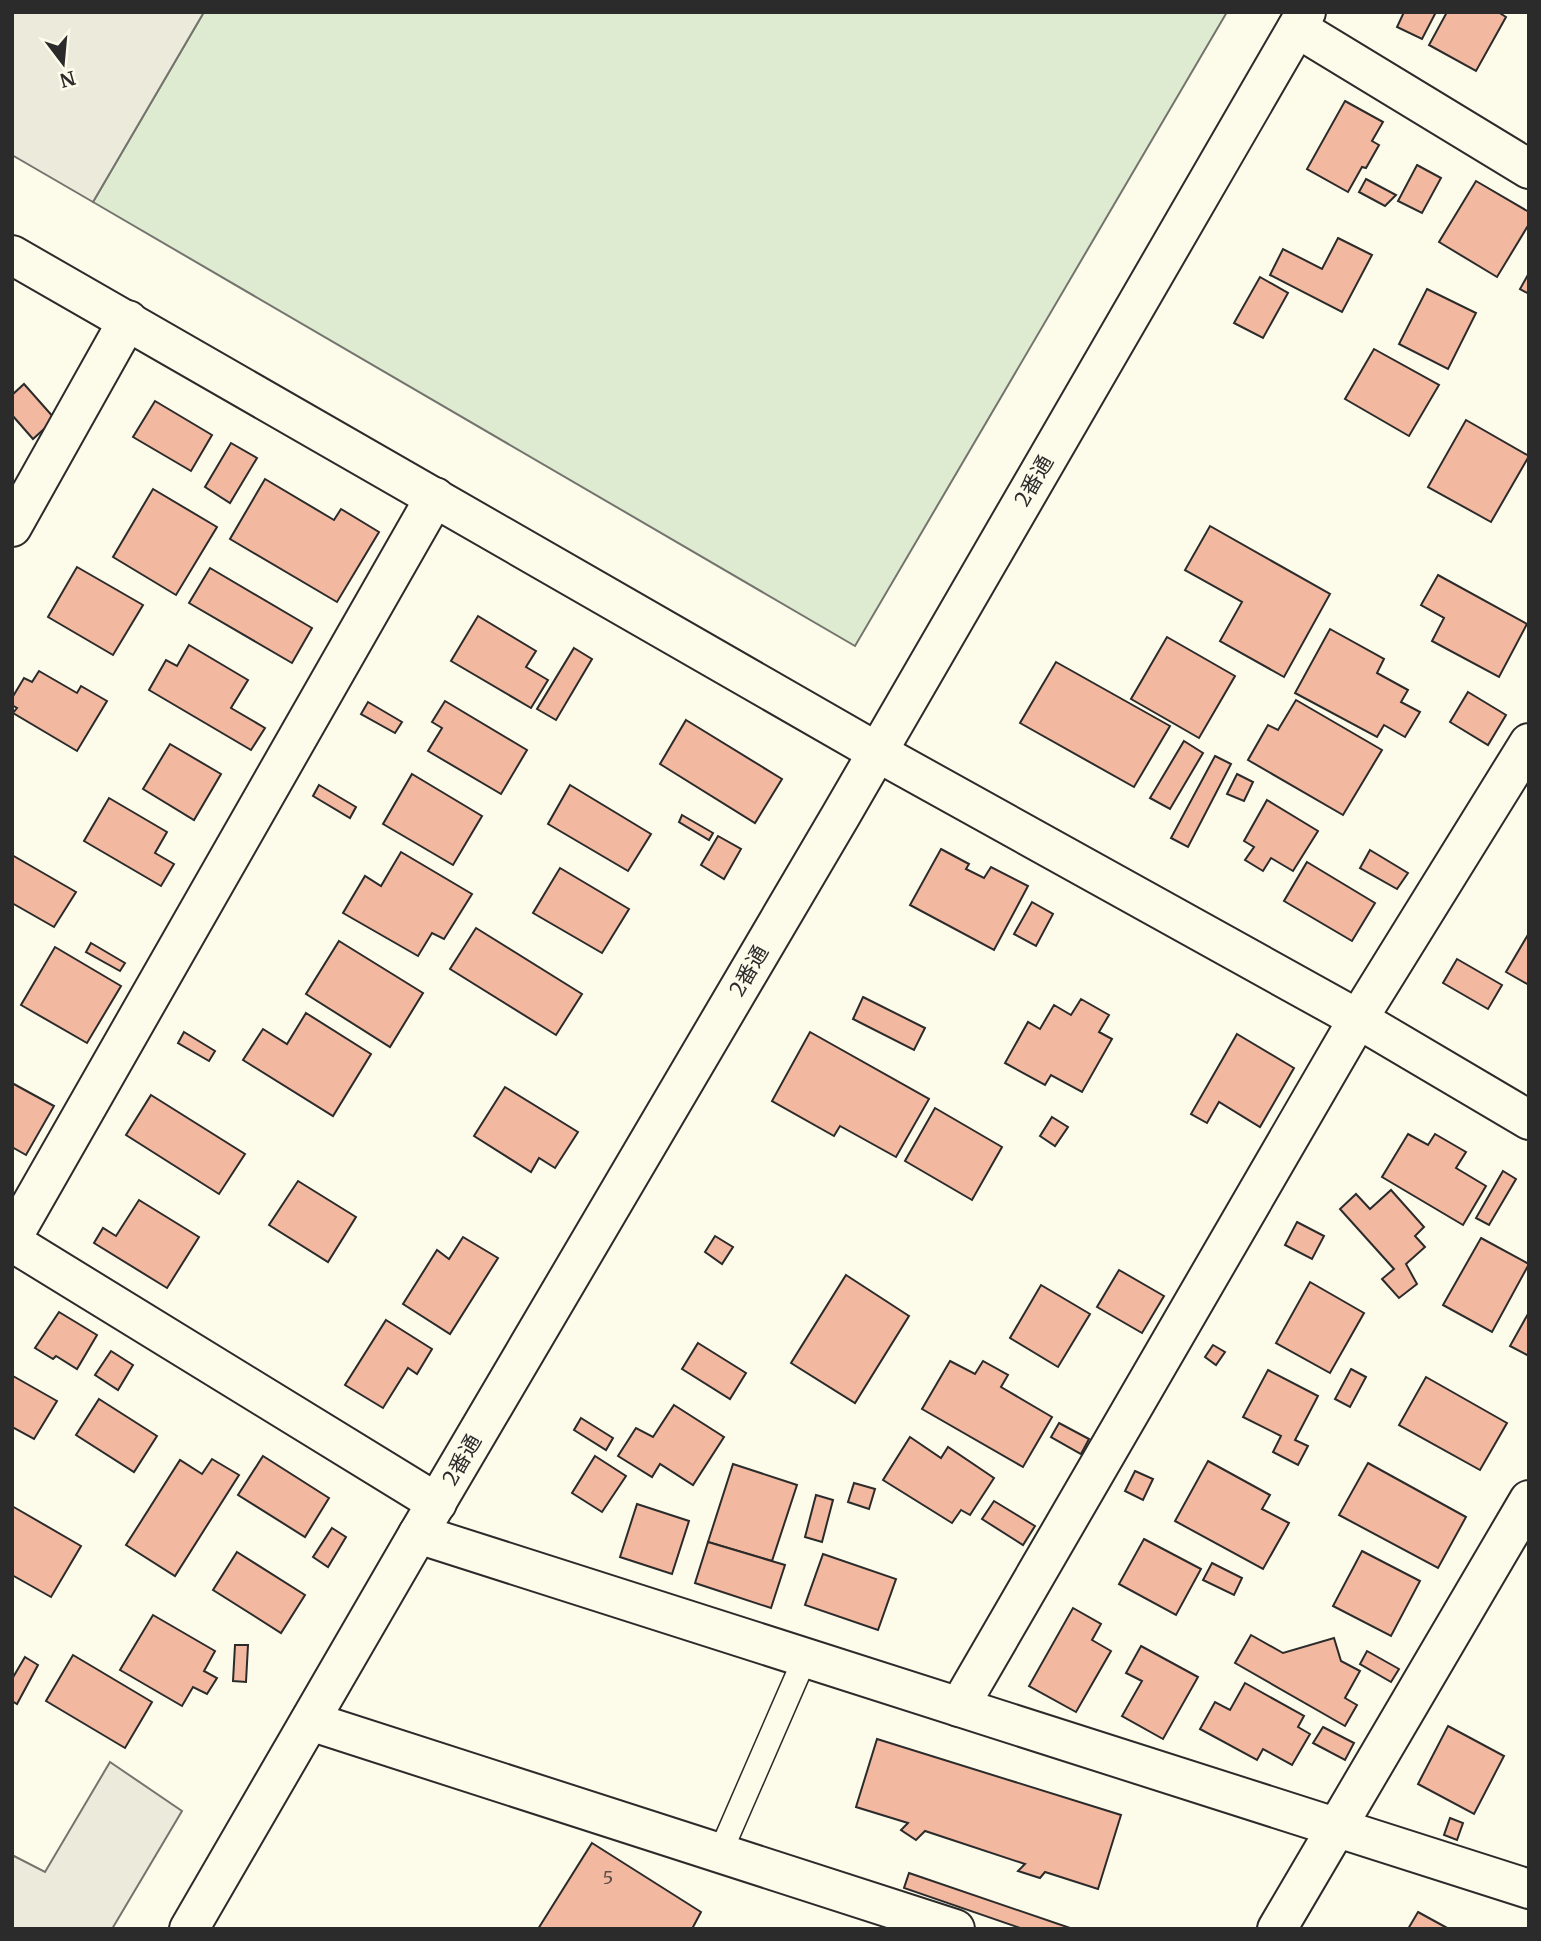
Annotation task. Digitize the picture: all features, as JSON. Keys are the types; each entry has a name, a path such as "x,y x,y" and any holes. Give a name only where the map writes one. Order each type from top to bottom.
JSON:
{"street":[{"path":"1302,20 1529,169"},
{"name":"2番通","path":"189,1929 1302,20"},
{"path":"12,255 877,752 1358,1019 1529,1120"},
{"path":"12,527 128,320"},
{"path":"436,498 12,1240 428,1518 805,1658 1529,1889"},
{"path":"959,1707 1358,1019 1529,743"},
{"path":"1278,1929 1529,1500"},
{"path":"310,1721 955,1929"}],"lane":[{"path":"720,1853 805,1658"}],"green space":[{"path":"204,12 1227,12 855,646 93,202"}],"shaded area":[{"path":"12,12 204,12 93,202 12,155"},
{"path":"110,1762 182,1811 112,1929 12,1929 12,1855 45,1872"}],"building":[{"path":"1404,12 1436,12 1422,39 1397,27"},
{"path":"1447,12 1498,12 1506,17 1476,71 1429,45"},
{"path":"1345,101 1383,122 1372,141 1379,145 1348,192 1307,169"},
{"path":"1417,165 1441,178 1422,213 1398,201"},
{"path":"1366,179 1396,195 1385,206 1359,192"},
{"path":"1476,181 1529,212 1529,224 1497,277 1439,242"},
{"path":"1338,238 1372,255 1342,312 1270,275 1283,249 1322,269"},
{"path":"1529,273 1529,294 1520,289"},
{"path":"1260,277 1288,293 1263,338 1234,323"},
{"path":"1427,289 1476,313 1448,369 1399,344"},
{"path":"1374,349 1439,385 1409,436 1345,399"},
{"path":"24,384 55,419 33,439 12,415 12,395"},
{"path":"155,401 212,435 191,471 133,437"},
{"path":"1466,420 1529,456 1491,522 1428,487"},
{"path":"231,443 257,458 230,503 205,487"},
{"path":"265,479 334,520 341,509 379,532 337,602 230,539"},
{"path":"153,489 217,527 176,595 113,557"},
{"path":"1210,526 1330,594 1284,677 1220,641 1242,602 1185,570"},
{"path":"77,567 143,605 113,655 48,617"},
{"path":"210,568 312,628 292,663 189,603"},
{"path":"1438,575 1527,624 1499,677 1432,641 1444,618 1421,605"},
{"path":"478,616 536,651 526,667 548,680 531,708 451,661"},
{"path":"1330,629 1384,659 1377,673 1408,690 1401,702 1420,712 1405,737 1384,725 1377,737 1295,693"},
{"path":"1167,637 1235,676 1199,738 1131,699"},
{"path":"189,645 248,680 231,708 265,728 251,750 149,690 166,660 177,666"},
{"path":"574,648 592,659 556,720 537,709"},
{"path":"1056,662 1170,726 1134,787 1020,723"},
{"path":"39,671 77,693 81,686 107,701 77,751 13,713 17,708 12,705 12,698 24,678 32,682"},
{"path":"1468,692 1506,715 1488,745 1450,722"},
{"path":"1296,700 1382,750 1343,815 1248,760 1268,725 1278,730"},
{"path":"445,701 527,750 501,794 428,751 442,728 432,722"},
{"path":"368,702 402,722 395,733 361,714"},
{"path":"686,720 782,779 755,823 660,764"},
{"path":"1184,741 1203,753 1170,809 1150,798"},
{"path":"170,744 221,774 194,820 143,789"},
{"path":"1215,756 1231,764 1188,847 1171,838"},
{"path":"412,774 482,816 453,865 383,824"},
{"path":"1237,774 1253,782 1244,801 1227,794"},
{"path":"319,785 356,807 350,818 313,796"},
{"path":"570,785 651,834 628,871 548,824"},
{"path":"109,798 167,832 155,853 174,864 161,886 84,841"},
{"path":"1267,800 1318,831 1293,871 1271,858 1263,871 1245,860 1254,847 1244,841"},
{"path":"682,815 713,833 709,840 679,822"},
{"path":"718,836 741,849 724,879 701,865"},
{"path":"941,849 969,864 966,869 984,878 991,867 1028,886 994,950 910,905"},
{"path":"1370,850 1408,873 1397,889 1360,868"},
{"path":"401,852 472,894 444,939 432,933 418,956 343,913 365,876 381,886"},
{"path":"12,855 76,892 54,927 12,903"},
{"path":"1307,862 1375,903 1352,941 1284,901"},
{"path":"560,868 629,909 602,953 533,913"},
{"path":"1032,902 1053,914 1036,946 1014,934"},
{"path":"476,928 582,994 556,1035 450,969"},
{"path":"1529,933 1529,985 1506,972"},
{"path":"339,941 423,993 390,1047 306,994"},
{"path":"91,943 125,963 120,971 86,952"},
{"path":"55,947 121,986 87,1043 21,1005"},
{"path":"1457,959 1502,985 1488,1009 1443,983"},
{"path":"863,997 925,1028 914,1050 853,1019"},
{"path":"1081,999 1109,1015 1099,1032 1112,1039 1082,1092 1051,1075 1045,1085 1005,1063 1028,1022 1040,1029 1054,1005 1071,1015"},
{"path":"306,1013 371,1054 333,1116 243,1060 263,1029 287,1044"},
{"path":"184,1032 215,1051 209,1061 178,1043"},
{"path":"810,1032 929,1099 896,1157 840,1126 834,1136 772,1101"},
{"path":"1237,1034 1294,1068 1260,1127 1219,1102 1207,1123 1191,1114"},
{"path":"12,1083 54,1106 26,1155 12,1147"},
{"path":"505,1087 578,1132 555,1168 539,1158 531,1172 474,1136"},
{"path":"151,1095 245,1154 219,1194 126,1135"},
{"path":"935,1108 1002,1147 972,1200 905,1161"},
{"path":"1052,1117 1068,1127 1055,1146 1040,1136"},
{"path":"1408,1134 1428,1145 1435,1134 1466,1152 1456,1168 1486,1186 1463,1225 1382,1177"},
{"path":"1503,1171 1516,1179 1489,1225 1476,1218"},
{"path":"298,1181 356,1217 328,1262 269,1225"},
{"path":"1391,1190 1424,1227 1415,1236 1425,1247 1406,1264 1417,1284 1399,1298 1382,1279 1394,1269 1340,1209 1356,1194 1370,1209"},
{"path":"139,1200 199,1237 167,1288 94,1243 103,1228 116,1236"},
{"path":"1297,1222 1324,1236 1312,1259 1285,1245"},
{"path":"715,1236 733,1247 722,1264 705,1252"},
{"path":"463,1237 498,1258 450,1334 403,1304 437,1250 449,1259"},
{"path":"1481,1238 1529,1264 1492,1332 1443,1305"},
{"path":"1119,1270 1164,1296 1142,1333 1097,1307"},
{"path":"846,1275 909,1316 855,1403 791,1363"},
{"path":"1310,1282 1364,1313 1330,1373 1276,1343"},
{"path":"1041,1285 1090,1314 1058,1367 1010,1338"},
{"path":"59,1312 97,1335 77,1369 56,1356 53,1359 35,1348"},
{"path":"1529,1312 1529,1356 1510,1346"},
{"path":"386,1320 432,1349 417,1374 408,1368 383,1408 345,1385"},
{"path":"698,1343 746,1373 730,1399 682,1369"},
{"path":"1213,1345 1225,1352 1216,1365 1205,1357"},
{"path":"111,1351 133,1365 118,1390 95,1375"},
{"path":"950,1361 975,1374 983,1361 1008,1375 1001,1387 1052,1417 1023,1467 922,1409"},
{"path":"1351,1369 1366,1377 1350,1407 1335,1399"},
{"path":"1268,1370 1318,1396 1295,1440 1308,1446 1298,1465 1273,1452 1281,1436 1243,1417"},
{"path":"13,1376 57,1401 34,1439 12,1427"},
{"path":"1426,1377 1507,1423 1480,1470 1399,1425"},
{"path":"99,1399 157,1436 134,1472 76,1435"},
{"path":"674,1405 724,1437 693,1485 660,1464 652,1477 618,1456 636,1428 653,1437"},
{"path":"581,1418 613,1438 606,1450 574,1430"},
{"path":"1059,1423 1089,1439 1081,1454 1051,1437"},
{"path":"910,1437 941,1458 948,1447 994,1478 970,1515 961,1510 952,1523 883,1480"},
{"path":"263,1456 329,1498 305,1537 238,1495"},
{"path":"595,1456 626,1476 602,1512 572,1493"},
{"path":"212,1459 239,1475 175,1576 126,1545 180,1460 202,1474"},
{"path":"1208,1461 1270,1495 1262,1509 1289,1523 1263,1569 1175,1521"},
{"path":"1368,1463 1466,1517 1438,1568 1339,1515"},
{"path":"733,1464 797,1485 772,1561 708,1542"},
{"path":"1135,1471 1153,1479 1143,1500 1125,1491"},
{"path":"854,1483 875,1489 869,1509 848,1502"},
{"path":"816,1495 833,1500 822,1542 805,1537"},
{"path":"994,1501 1035,1526 1023,1545 982,1519"},
{"path":"637,1504 689,1521 672,1574 620,1557"},
{"path":"12,1506 81,1546 51,1597 12,1575"},
{"path":"332,1528 346,1537 328,1567 313,1557"},
{"path":"1144,1539 1201,1569 1176,1615 1119,1584"},
{"path":"708,1542 785,1565 771,1608 695,1583"},
{"path":"1362,1551 1420,1581 1391,1636 1333,1606"},
{"path":"237,1552 305,1595 281,1633 213,1590"},
{"path":"823,1554 896,1579 878,1630 805,1605"},
{"path":"1212,1563 1242,1578 1234,1595 1203,1580"},
{"path":"1073,1608 1101,1624 1092,1640 1111,1651 1076,1712 1029,1686"},
{"path":"153,1615 215,1651 204,1671 217,1678 207,1694 193,1687 182,1706 120,1670"},
{"path":"1251,1635 1283,1653 1334,1638 1341,1661 1360,1671 1345,1698 1357,1705 1345,1726 1235,1663"},
{"path":"235,1645 248,1645 246,1682 233,1681"},
{"path":"1141,1646 1198,1677 1163,1739 1122,1716 1142,1681 1126,1673"},
{"path":"1367,1651 1399,1669 1391,1682 1360,1664"},
{"path":"73,1655 152,1702 125,1748 46,1701"},
{"path":"25,1657 38,1665 17,1704 12,1701 12,1679"},
{"path":"1245,1683 1304,1716 1298,1727 1310,1734 1292,1765 1263,1749 1257,1760 1200,1729 1215,1702 1230,1710"},
{"path":"1448,1726 1504,1756 1474,1814 1418,1784"},
{"path":"1323,1727 1354,1743 1345,1760 1313,1743"},
{"path":"877,1739 1121,1815 1098,1889 1045,1872 1040,1878 1018,1871 1025,1864 925,1831 916,1840 901,1830 908,1823 856,1807"},
{"path":"1450,1818 1463,1823 1457,1840 1444,1835"},
{"path":"592,1843 701,1912 692,1929 538,1929"},
{"path":"909,1873 1073,1929 1023,1929 904,1888"},
{"path":"1418,1912 1449,1929 1408,1929"}]}
